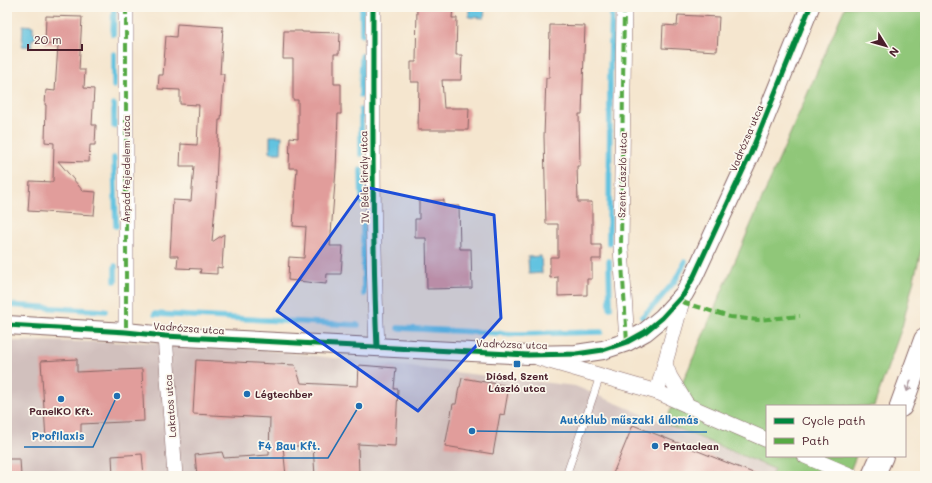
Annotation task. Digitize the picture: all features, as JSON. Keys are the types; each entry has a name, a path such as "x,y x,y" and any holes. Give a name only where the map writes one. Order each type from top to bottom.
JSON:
{"highway":[{"path":"901,405 925,340"},
{"path":"873,476 882,457"}],"street":[{"name":"Árpád fejedelem utca","path":"126,7 126,332"},
{"name":"IV. Béla király utca","path":"373,7 372,136 377,347"},
{"name":"Szent László utca","path":"624,7 621,248 627,342"},
{"name":"Vadrózsa utca","path":"7,325 126,332 165,336 528,355 576,354 603,350 627,342 645,332 662,318 684,294 694,276 750,155 810,7"},
{"path":"657,392 684,294"},
{"name":"Lakatos utca","path":"165,336 175,476"},
{"path":"528,355 657,392 766,440"},
{"path":"665,364 670,377 687,405"},
{"path":"807,457 852,476"}],"lane":[{"path":"566,476 600,376"}],"highlighted area":[{"path":"365,187 494,215 501,318 418,411 277,311"}],"shaded area":[{"path":"7,341 205,343 575,386 774,469 771,476 7,476"}],"green space":[{"path":"845,7 925,7 925,235 902,327 874,405 766,405 766,457 856,457 848,476 771,476 774,469 665,423"}],"water":[{"path":"469,7 485,7 484,18 469,17"},
{"path":"23,25 33,26 33,33 36,33 35,39 32,39 32,47 22,46"},
{"path":"270,136 282,136 281,153 270,153"},
{"path":"541,256 542,273 529,274 528,257"}],"building":[{"path":"417,7 453,7 452,18 457,18 456,55 462,55 461,80 442,80 444,108 469,108 468,130 418,130 419,82 411,82 411,62 416,62"},
{"path":"678,15 719,17 717,51 662,48 663,25 677,26"},
{"path":"46,16 82,17 79,70 85,70 84,88 94,89 92,125 96,125 95,145 90,145 89,162 58,161 83,191 96,192 94,215 28,211 30,181 53,182 54,143 45,142 45,105 46,90 55,91 58,45 45,44"},
{"path":"177,24 223,27 220,74 224,74 221,120 219,120 217,183 212,242 224,234 222,268 217,267 217,274 200,273 201,269 177,268 178,256 170,256 173,200 191,201 194,166 180,166 181,144 197,145 199,105 180,104 180,90 158,89 159,75 163,75 166,36 176,37"},
{"path":"550,25 585,26 582,114 579,114 580,166 577,166 578,202 592,202 592,245 601,245 601,259 592,259 592,279 587,279 587,295 558,296 558,277 550,278 550,257 558,257 558,224 546,224 544,136 546,78 549,78"},
{"path":"284,31 340,33 339,54 334,54 334,84 341,84 341,114 338,114 336,170 330,246 343,246 341,274 327,274 326,284 288,280 289,257 304,258 306,227 293,226 297,168 289,168 290,137 298,138 298,100 293,100 293,59 283,59"},
{"path":"444,200 444,206 459,206 460,249 471,249 472,288 427,289 426,238 415,238 415,219 419,219 419,201"},
{"path":"77,359 77,372 142,369 144,421 81,424 81,438 46,440 41,361"},
{"path":"196,360 295,365 301,383 358,386 359,365 396,368 394,389 398,389 395,446 358,444 359,476 315,476 313,446 283,446 286,476 197,476 195,455 222,452 224,458 269,455 270,418 193,414"},
{"path":"462,378 509,386 504,415 500,414 493,454 445,446 453,404 456,404"},
{"name":"Pentaclean","path":"633,425 758,475 758,476 612,476"},
{"path":"142,454 144,476 113,476 112,456"},
{"path":"7,459 20,459 21,476 7,476"}],"waterway":[{"path":"113,34 114,7"},
{"path":"362,7 362,35"},
{"path":"609,243 612,7"},
{"path":"114,54 114,86"},
{"path":"361,95 362,56"},
{"path":"114,105 114,126"},
{"path":"361,110 361,154"},
{"path":"114,158 116,226"},
{"path":"361,170 362,202"},
{"path":"363,220 364,294"},
{"path":"609,261 610,308"},
{"path":"642,317 675,281 685,262"},
{"path":"115,266 115,281"},
{"path":"7,305 105,311"},
{"path":"155,314 358,325"},
{"path":"398,328 516,334 601,332"}],"marked path":[{"path":"126,7 126,332"},
{"path":"624,7 621,248 627,342"},
{"path":"682,302 730,317 758,320 800,316"}],"cycle path":[{"path":"373,7 374,220 377,347"},
{"path":"7,325 126,332 165,336 528,355 576,354 603,350 627,342 645,332 662,318 684,294 694,276 750,155 810,7"}],"place":[{"name":"Diósd, Szent László utca","path":"517,364"},
{"name":"Légtechber","path":"247,394"},
{"name":"Profilaxis","path":"117,396"},
{"name":"PanelKO Kft.","path":"61,399"},
{"name":"F4 Bau Kft.","path":"359,406"},
{"name":"Autóklub műszaki állomás","path":"472,431"},
{"name":"Pentaclean","path":"655,446"}]}
